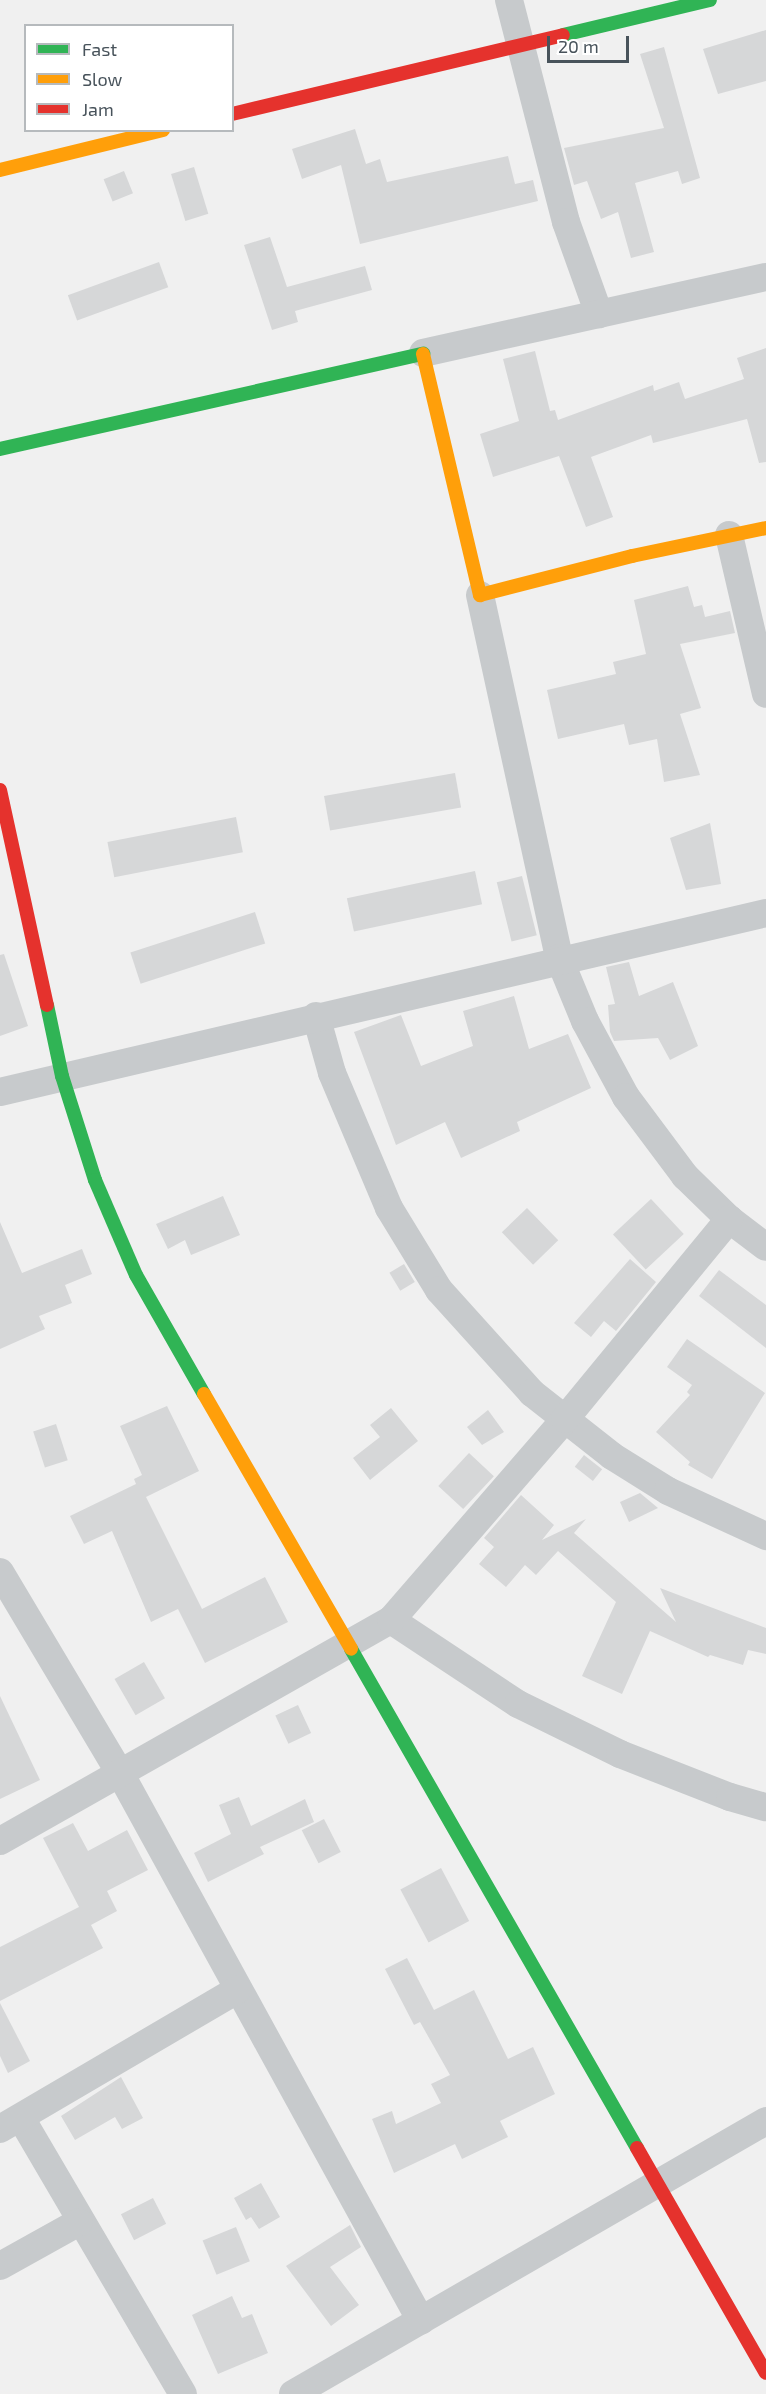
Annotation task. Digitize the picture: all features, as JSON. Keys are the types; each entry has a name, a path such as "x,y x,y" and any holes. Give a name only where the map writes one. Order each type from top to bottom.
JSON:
{"street":[{"path":"509,0 566,222 599,314"},
{"path":"234,114 710,0"},
{"path":"0,170 155,132"},
{"path":"0,449 766,277"},
{"path":"423,353 480,595 559,958 585,1021 626,1097 685,1176 729,1219 766,1247"},
{"path":"480,595 766,528"},
{"path":"729,535 766,694"},
{"path":"0,790 62,1076 95,1180 136,1275 766,2373"},
{"path":"0,1092 559,958 766,913"},
{"path":"316,1016 332,1073 389,1208 433,1280 506,1365 565,1419 612,1456 668,1491 766,1536"},
{"path":"0,1841 348,1642 391,1620 565,1419 729,1219"},
{"path":"0,1572 120,1773 421,2321"},
{"path":"391,1620 518,1704 620,1754 730,1797 766,1807"},
{"path":"183,2394 79,2222 10,2123 237,1989"},
{"path":"293,2394 657,2186 766,2121"},
{"path":"0,2266 79,2222"}],"building":[{"path":"766,30 766,81 718,94 703,49"},
{"path":"664,47 700,178 682,184 678,171 635,183 654,252 631,258 618,212 601,219 587,181 574,185 564,148 664,128 640,54"},
{"path":"355,129 366,164 380,159 387,182 508,156 515,184 533,180 538,201 360,244 341,165 302,179 292,149"},
{"path":"194,167 208,214 185,221 171,174"},
{"path":"124,171 133,193 113,201 104,179"},
{"path":"270,237 287,287 365,266 372,290 295,311 298,322 272,330 244,245"},
{"path":"159,262 168,287 77,321 68,295"},
{"path":"766,348 766,462 759,463 747,419 653,443 651,435 591,457 613,517 586,527 559,456 493,477 480,434 519,421 503,359 535,351 550,411 555,410 558,420 653,385 654,391 679,382 685,399 744,379 737,358"},
{"path":"688,586 694,607 702,605 705,617 730,611 735,633 680,644 701,708 680,714 700,775 664,782 657,739 629,745 624,724 558,739 547,690 616,674 613,662 646,654 634,600"},
{"path":"455,773 461,807 330,831 324,796"},
{"path":"236,817 243,852 114,877 107,842"},
{"path":"710,823 721,884 686,890 670,838"},
{"path":"475,871 482,904 354,931 347,898"},
{"path":"522,876 537,935 512,941 497,882"},
{"path":"255,912 265,943 141,984 130,952"},
{"path":"4,954 28,1026 0,1036 0,955"},
{"path":"629,962 639,996 673,982 698,1046 670,1060 658,1038 614,1041 610,1032 608,1005 615,1004 606,967"},
{"path":"514,996 529,1049 568,1034 591,1088 517,1122 520,1131 461,1158 445,1122 396,1145 354,1032 401,1015 421,1066 473,1046 463,1011"},
{"path":"223,1196 240,1235 191,1255 185,1240 168,1249 156,1224"},
{"path":"651,1199 684,1234 646,1270 613,1234"},
{"path":"527,1208 558,1240 533,1265 502,1232"},
{"path":"0,1222 22,1273 82,1249 92,1274 65,1285 72,1303 39,1316 45,1329 0,1349"},
{"path":"630,1259 656,1282 616,1331 604,1321 591,1337 574,1323"},
{"path":"404,1264 415,1282 400,1291 389,1273"},
{"path":"719,1270 766,1305 766,1348 699,1296"},
{"path":"687,1339 765,1393 712,1479 688,1465 690,1462 656,1432 690,1395 687,1392 692,1385 667,1367"},
{"path":"167,1406 199,1471 146,1497 202,1609 265,1577 288,1622 205,1663 178,1609 151,1622 112,1531 84,1544 70,1516 136,1484 134,1479 142,1475 120,1426"},
{"path":"391,1408 418,1441 370,1480 353,1458 380,1437 370,1425"},
{"path":"488,1410 504,1432 482,1445 467,1427"},
{"path":"56,1424 68,1460 45,1468 33,1431"},
{"path":"469,1453 494,1476 463,1509 438,1486"},
{"path":"584,1455 602,1469 593,1481 575,1467"},
{"path":"640,1493 658,1508 629,1522 620,1502"},
{"path":"521,1495 554,1525 542,1540 586,1519 574,1533 676,1622 660,1588 766,1628 766,1654 748,1650 743,1665 710,1655 708,1657 650,1631 622,1694 582,1676 616,1602 558,1551 536,1575 525,1565 506,1587 479,1564 494,1547 484,1538"},
{"path":"144,1662 165,1698 136,1715 115,1679"},
{"path":"0,1696 40,1780 0,1799"},
{"path":"298,1705 311,1733 288,1744 275,1716"},
{"path":"239,1797 251,1826 305,1799 314,1822 260,1847 264,1854 208,1882 194,1853 231,1834 219,1805"},
{"path":"324,1819 341,1852 319,1863 302,1830"},
{"path":"73,1823 88,1851 127,1830 148,1870 107,1891 117,1911 91,1925 103,1948 0,2001 0,1947 79,1907 43,1838"},
{"path":"441,1868 469,1921 429,1943 400,1890"},
{"path":"407,1958 434,2010 474,1990 508,2059 533,2047 555,2094 500,2121 508,2137 462,2159 455,2144 394,2173 372,2119 392,2111 396,2124 441,2103 431,2084 450,2075 420,2022 414,2025 385,1969"},
{"path":"0,2003 30,2061 8,2073 0,2056"},
{"path":"121,2077 143,2118 122,2129 115,2117 75,2140 61,2116"},
{"path":"261,2183 280,2217 259,2229 251,2217 246,2220 234,2198"},
{"path":"153,2198 166,2224 134,2240 121,2214"},
{"path":"350,2225 361,2247 330,2267 359,2305 331,2326 286,2266"},
{"path":"236,2227 250,2261 216,2275 203,2240"},
{"path":"232,2296 242,2318 252,2314 268,2353 218,2374 192,2315"}],"traffic: fast":[{"path":"563,35 710,0"},
{"path":"0,449 423,354"},
{"path":"47,1005 62,1076 95,1180 136,1275 204,1394"},
{"path":"351,1649 637,2148"}],"traffic: slow":[{"path":"0,170 155,132"},
{"path":"423,354 480,595 632,556 766,528"},
{"path":"204,1394 351,1649"}],"traffic: jam":[{"path":"234,114 563,35"},
{"path":"0,790 47,1005"},
{"path":"637,2148 766,2373"}]}
